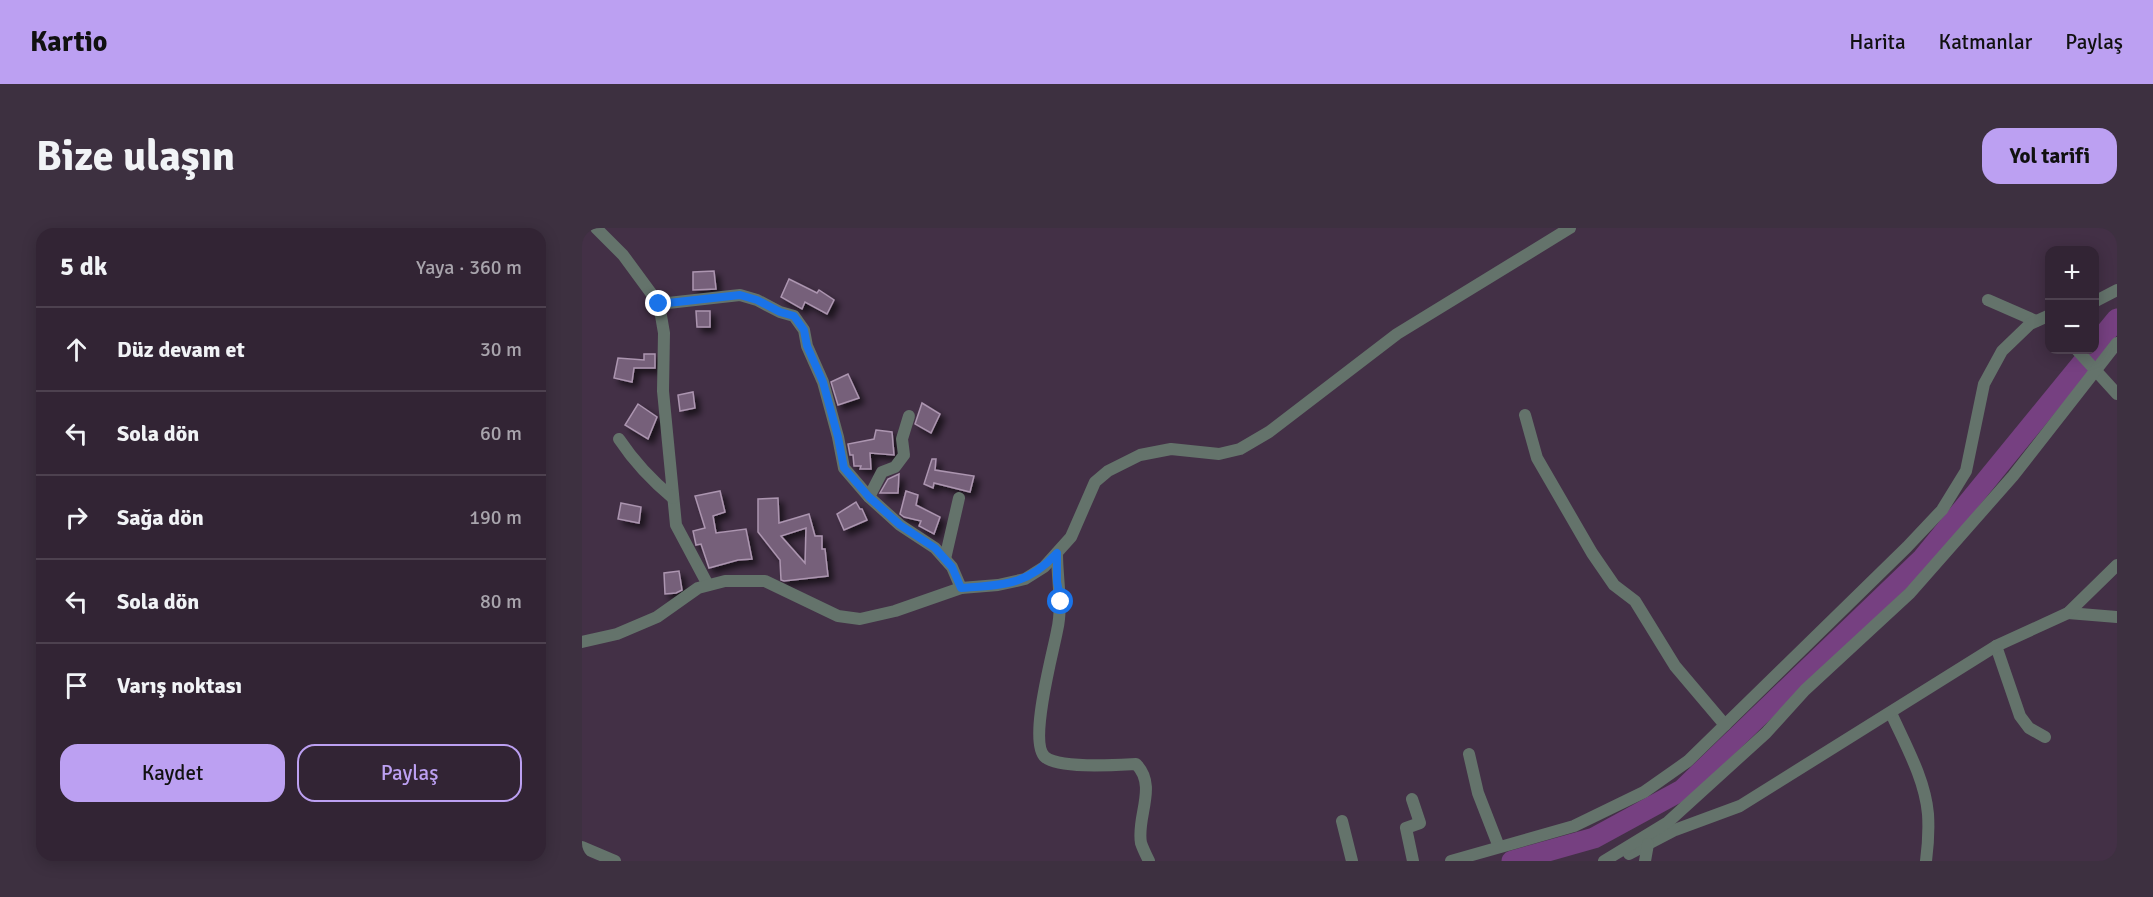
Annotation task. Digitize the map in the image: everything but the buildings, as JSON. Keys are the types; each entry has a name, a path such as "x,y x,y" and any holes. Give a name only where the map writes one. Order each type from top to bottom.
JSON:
{"street":[{"path":"596,228 622,255 659,304 664,333 663,391 676,525 708,585"},
{"path":"582,642 617,634 657,617 698,588 725,581 765,581 838,616 860,619 895,611 961,588 998,585 1025,579 1044,567 1071,537 1095,482 1108,471 1140,455 1171,449 1219,454 1240,449 1269,432 1397,334 1570,228"},
{"path":"2099,300 2117,290"},
{"path":"659,304 740,295 794,316 804,330 807,346 823,382 844,468 869,497 900,525 935,548 945,558 952,567 961,588"},
{"path":"1988,300 2045,319"},
{"path":"1451,861 1574,826 1644,792 1688,761 1942,510 1966,471 1984,384 2002,351 2031,324 2045,319"},
{"path":"1604,861 1668,822 1766,733 1806,690 1910,593 2013,476 2092,367 2117,343"},
{"path":"2081,354 2117,394"},
{"path":"1525,415 1537,458 1592,553 1614,585 1635,601 1675,666 1725,724"},
{"path":"869,497 882,472 896,467 904,455 903,439 909,416"},
{"path":"619,439 634,462 650,480 674,498"},
{"path":"945,558 959,498"},
{"path":"1057,553 1057,582 1061,602 1058,629 1045,679 1039,742 1043,755 1053,762 1088,765 1136,764 1143,772 1146,787 1141,841 1149,861"},
{"path":"1615,861 1675,831 1740,806 1996,646 2068,613 2117,565"},
{"path":"2068,613 2117,617"},
{"path":"1996,646 2020,716 2029,729 2044,737"},
{"path":"1892,713 1923,790 1928,813 1926,861"},
{"path":"1469,754 1478,793 1500,847"},
{"path":"1412,799 1420,823 1406,828 1413,861"},
{"path":"1342,821 1352,861"},
{"path":"1645,861 1648,844"},
{"path":"582,847 615,861"}],"waterway":[{"path":"2099,341 2117,319"},
{"path":"1512,861 1594,838 1682,790 1923,558 2090,354"}],"route":[{"path":"659,304 712,300 740,295 794,316 804,330 807,346 823,382 844,468 853,480 900,525 935,548 952,567 961,588 998,585 1025,579 1044,567 1057,553 1057,582 1061,602"}]}
